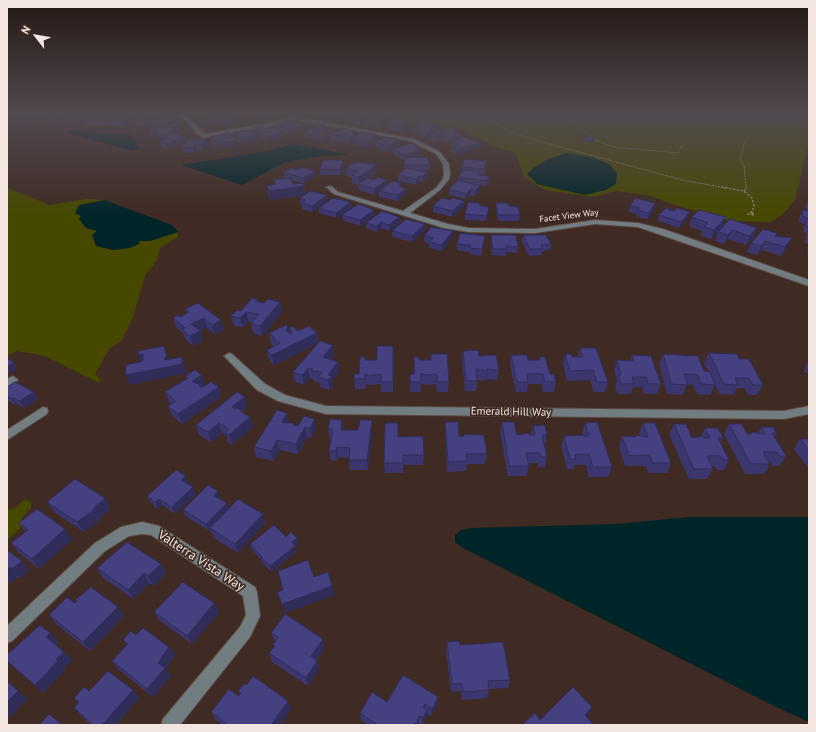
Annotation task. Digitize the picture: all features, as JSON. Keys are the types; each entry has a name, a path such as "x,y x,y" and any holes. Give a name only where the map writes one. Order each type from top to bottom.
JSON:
{"street":[{"path":"405,213 438,189 448,174 446,164 438,153 426,147"},
{"name":"Facet View Way","path":"329,187 336,193 469,230 535,231 595,222 638,225 660,231 809,282"},
{"name":"Emerald Hill Way","path":"229,356 261,387 282,398 326,410 776,415 809,410"},
{"path":"10,430 43,411"},
{"name":"Valterra Vista Way","path":"7,636 100,548 126,531 142,528 154,530 250,592 253,616 245,632 169,725"}],"path":[{"path":"562,147 682,180 744,191 752,198 754,206 752,212"},
{"path":"616,147 678,153 681,147"},
{"path":"743,147 740,159 744,166 747,187 744,191"}],"shaded area":[{"path":"497,147 807,147 795,200 783,214 771,222 728,221 648,195 616,191 592,197 545,190 525,178 515,153"},
{"path":"7,188 50,205 86,199 104,200 80,205 75,213 82,216 86,228 98,231 96,246 113,250 129,248 139,244 139,241 150,241 178,232 178,237 160,248 157,260 145,276 133,317 122,340 109,349 95,374 101,380 99,383 45,356 17,351 7,356"},
{"path":"25,499 31,502 31,508 22,518 21,528 7,540 7,509 14,509"}],"water":[{"path":"118,147 138,147 132,151"},
{"path":"282,147 311,147 350,155 322,156 285,162 242,185 181,165 262,152"},
{"path":"567,153 591,157 609,164 617,173 616,184 606,190 585,195 537,184 527,174 533,168 548,159"},
{"path":"104,200 172,225 178,232 150,241 139,241 139,244 129,248 113,250 96,246 92,235 97,231 86,228 79,219 81,216 75,213 79,205"},
{"path":"689,517 809,517 809,722 776,707 463,548 455,542 455,535 461,530 472,528 617,524"}],"building":[{"path":"399,147 416,147 420,150 404,155 393,149"},
{"path":"452,147 464,147 456,149"},
{"path":"427,157 430,165 404,165 404,158"},
{"path":"464,159 486,161 484,169 462,167"},
{"path":"323,160 343,160 340,170 320,169"},
{"path":"355,162 377,164 359,177 352,175 357,171 346,168"},
{"path":"302,167 315,171 303,178 284,172 291,168 297,170"},
{"path":"406,168 428,172 416,179 398,175"},
{"path":"463,170 480,171 478,175 489,176 487,181 458,177"},
{"path":"378,177 387,180 374,189 358,184 367,178 374,180"},
{"path":"290,178 293,184 303,183 304,186 269,191 267,186 276,184 274,180"},
{"path":"458,180 480,186 475,191 471,189 466,194 449,189"},
{"path":"393,181 403,184 399,186 406,189 397,195 379,191"},
{"path":"310,191 327,195 312,206 302,203 306,200 300,198"},
{"path":"333,198 351,202 336,213 319,208"},
{"path":"442,198 450,200 453,198 464,201 452,211 433,206"},
{"path":"635,198 655,203 649,213 638,211 639,208 630,206"},
{"path":"468,202 480,203 480,206 489,207 487,216 465,214"},
{"path":"496,203 508,203 509,206 518,207 520,215 498,215"},
{"path":"358,204 374,210 360,220 342,215"},
{"path":"666,208 674,211 677,208 690,212 681,222 659,215"},
{"path":"699,210 726,217 714,230 704,227 708,223 692,217"},
{"path":"803,210 809,211 809,218 802,216"},
{"path":"382,211 399,217 389,225 381,222 377,226 366,223"},
{"path":"406,219 425,224 412,236 392,231"},
{"path":"730,219 757,228 750,236 732,230 728,235 718,232"},
{"path":"807,219 809,219 809,227 806,226"},
{"path":"431,227 453,231 442,245 429,242 433,238 424,236"},
{"path":"763,229 777,233 775,236 792,238 785,247 765,241 761,246 751,243"},
{"path":"460,233 485,236 482,249 470,248 471,245 457,244"},
{"path":"491,235 516,235 518,247 506,246 506,249 493,249"},
{"path":"523,235 546,235 551,244 541,245 543,249 530,249"},
{"path":"252,298 257,299 255,301 264,303 268,299 280,302 260,326 251,323 259,314 246,312 240,318 231,316 237,310 241,311"},
{"path":"198,303 221,320 212,325 204,318 191,324 200,331 190,336 182,329 185,328 173,318 178,315 180,317 189,312 185,309"},
{"path":"286,325 288,327 286,330 290,334 293,332 289,328 292,326 298,331 309,326 317,333 272,355 267,350 280,343 273,339 275,338 269,333"},
{"path":"320,341 333,345 323,357 338,362 328,375 332,376 328,380 318,377 322,372 311,371 313,369 308,368 302,375 293,372"},
{"path":"164,346 167,357 165,357 165,360 182,357 182,364 125,375 126,365 143,361 143,354 138,355 138,351"},
{"path":"377,346 393,346 393,382 381,382 381,374 370,376 365,374 365,379 354,379 354,374 359,374 360,357 365,357 365,360 377,360"},
{"path":"580,348 596,348 608,382 597,382 593,370 570,371 565,354 571,354 572,357 583,357"},
{"path":"478,350 479,356 496,355 499,370 487,369 488,371 476,369 477,381 466,381 463,351"},
{"path":"709,353 737,354 739,359 749,359 763,385 753,385 749,378 735,378 738,385 724,384"},
{"path":"431,354 447,354 449,382 437,382 437,374 421,374 421,382 410,382 410,374 414,374 414,357 419,357 419,360 431,360"},
{"path":"663,354 698,356 704,371 710,372 715,385 701,384 698,375 684,374 688,385 671,384"},
{"path":"511,355 527,355 528,360 540,360 539,357 545,357 550,374 554,374 556,382 545,382 543,374 527,374 528,382 517,382"},
{"path":"632,355 651,356 661,384 648,384 646,377 632,377 634,384 621,384 618,375 621,375 617,360 634,361"},
{"path":"7,359 14,362 7,367"},
{"path":"809,361 809,370 806,369"},
{"path":"195,370 202,375 192,381 200,385 199,386 201,388 211,382 219,387 178,414 168,406 176,401 165,392 188,378 185,376"},
{"path":"15,382 34,392 20,401 13,398 12,399 7,396 7,387"},
{"path":"237,392 245,397 232,407 237,408 250,417 229,435 225,432 229,429 219,423 208,432 196,425"},
{"path":"277,410 287,413 282,422 294,423 293,425 298,426 304,416 315,419 310,428 305,427 296,444 277,440 271,451 254,447"},
{"path":"330,419 342,420 341,430 358,430 360,420 372,420 367,460 349,460 350,448 337,447 336,451 329,451 333,429 328,429"},
{"path":"445,422 458,422 459,436 464,436 464,434 484,435 487,454 466,454 467,461 448,462"},
{"path":"502,422 514,422 517,435 529,433 529,435 535,435 533,426 545,425 547,435 542,435 547,457 541,457 540,453 526,453 529,466 509,466"},
{"path":"597,422 612,467 593,467 589,454 575,455 576,459 570,459 564,436 589,436 585,423"},
{"path":"385,423 398,423 398,437 423,436 424,455 403,455 403,463 384,463"},
{"path":"643,423 655,423 671,463 652,463 650,455 629,456 622,436 635,437 635,435 648,437"},
{"path":"674,424 686,424 692,438 703,436 704,438 710,438 705,428 718,428 723,438 718,438 729,460 723,460 720,456 707,456 713,469 694,469"},
{"path":"729,424 742,424 747,434 752,434 751,432 765,434 761,427 773,427 777,433 772,433 786,456 779,456 777,452 763,452 770,464 751,464"},
{"path":"800,439 809,439 809,450"},
{"path":"176,470 186,476 181,480 193,487 172,507 159,499 155,502 151,500 152,499 147,496"},
{"path":"75,479 105,498 94,508 95,509 77,522 47,502"},
{"path":"208,485 218,491 214,496 227,503 206,524 183,510"},
{"path":"238,499 263,514 235,544 210,528"},
{"path":"37,509 65,529 32,559 11,543 28,530 19,523"},
{"path":"274,525 286,537 291,532 297,538 292,542 295,546 270,566 261,558 262,557 250,544"},
{"path":"127,542 161,564 148,576 144,573 128,590 97,568"},
{"path":"7,550 22,561 12,569 10,567 7,570"},
{"path":"308,560 314,577 328,572 332,586 282,604 277,592 283,590 278,571"},
{"path":"183,582 214,603 187,636 154,612"},
{"path":"91,587 118,607 83,642 49,615 67,597 75,603 77,601 75,600"},
{"path":"285,614 323,639 311,656 317,661 306,678 269,653 275,646 273,644 278,637 271,633"},
{"path":"40,625 50,633 46,637 64,652 56,659 58,661 35,685 7,661 7,655"},
{"path":"143,628 169,647 158,663 165,668 147,689 112,661 128,644 123,640 131,631 136,635"},
{"path":"459,641 460,645 503,642 510,680 488,681 489,690 463,692 462,683 452,684 447,642"},
{"path":"108,671 133,690 102,725 93,725 74,708 79,702 74,698 84,687 89,691"},
{"path":"403,675 438,697 432,709 425,704 423,708 427,710 423,718 419,716 417,723 412,725 378,725 360,713 372,692 387,702"},
{"path":"253,676 288,701 271,725 228,725 211,712 229,689 238,696 241,693 238,691 245,683 247,685"},
{"path":"7,681 18,691 7,702"},
{"path":"573,687 592,707 585,715 594,725 522,725 535,713 540,720"},
{"path":"49,714 62,725 39,725"}]}
